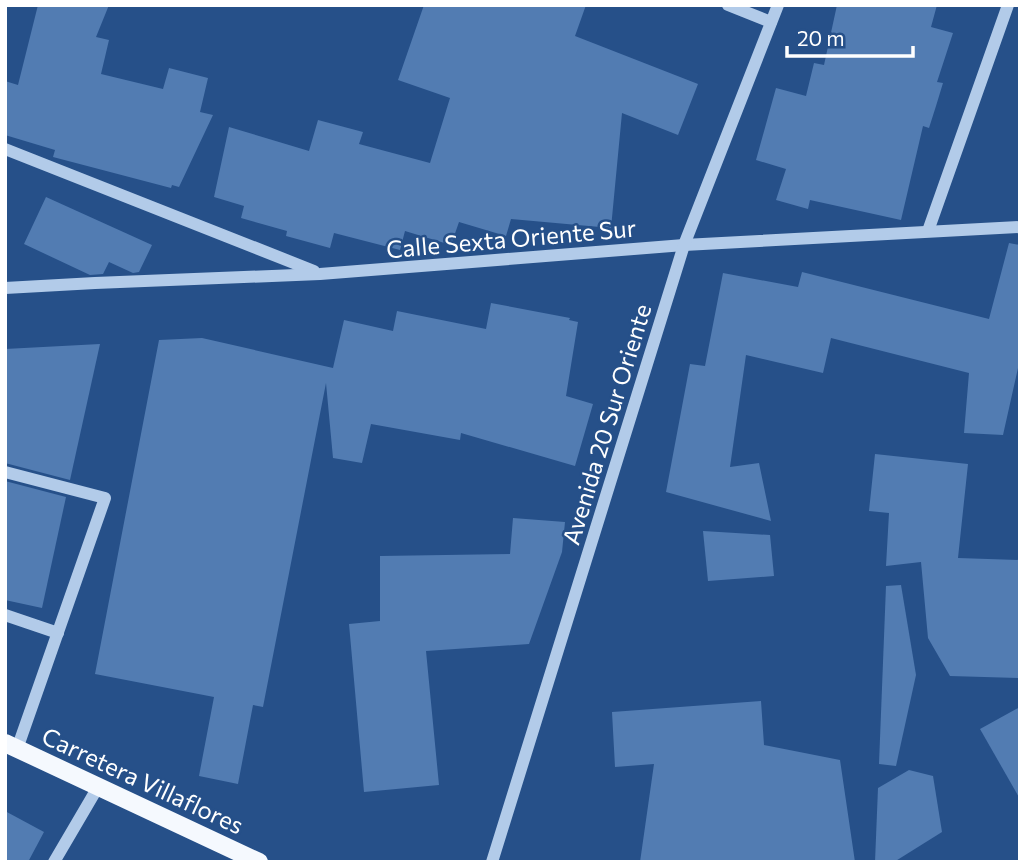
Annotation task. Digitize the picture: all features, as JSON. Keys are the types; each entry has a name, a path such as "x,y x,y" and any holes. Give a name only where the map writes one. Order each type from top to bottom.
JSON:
{"main road":[{"name":"Carretera Villaflores","path":"11,746 259,862"}],"street":[{"path":"729,5 771,22"},
{"name":"Avenida 20 Sur Oriente","path":"492,862 684,245 778,5"},
{"path":"928,231 1008,5"},
{"path":"5,149 320,274"},
{"name":"Calle Sexta Oriente Sur","path":"5,288 320,274 684,245 1020,227"},
{"path":"5,472 106,498 58,633 11,746"},
{"path":"5,615 58,633"},
{"path":"54,862 98,787"}],"building":[{"path":"38,5 109,5 96,37 109,40 101,74 163,89 169,68 208,78 200,112 213,115 179,187 172,185 171,188 53,157 55,150 5,135 5,81 18,85"},
{"path":"424,5 586,5 575,36 698,84 678,135 622,113 611,228 511,219 506,236 459,222 451,245 405,231 400,250 334,233 330,248 286,236 287,231 241,218 244,206 214,197 229,127 309,151 318,120 363,132 359,144 430,163 450,98 398,80"},
{"path":"837,5 937,5 931,27 953,33 937,82 943,83 929,128 923,126 901,220 810,200 808,209 776,200 786,169 756,160 776,88 806,96 814,63 824,65"},
{"path":"46,197 152,245 139,272 133,273 109,262 103,274 90,275 24,244"},
{"path":"1009,243 1020,245 1020,359 1003,435 964,433 969,373 831,338 823,373 746,355 730,467 759,463 771,521 666,492 690,364 705,366 723,273 798,287 802,272 989,319"},
{"path":"491,303 570,318 569,320 578,322 566,396 593,404 575,466 461,433 460,440 371,424 362,463 333,458 326,383 263,707 253,705 238,784 199,776 214,697 95,674 159,340 202,338 333,368 344,320 393,331 397,311 486,329"},
{"path":"100,344 70,480 5,463 5,349"},
{"path":"875,454 968,464 958,558 1020,560 1020,678 950,676 928,638 921,562 886,566 889,513 869,511"},
{"path":"5,481 66,497 42,608 5,600"},
{"path":"513,518 565,522 562,552 529,644 426,651 439,785 364,792 349,624 380,621 380,556 510,554"},
{"path":"703,531 770,535 774,576 708,581"},
{"path":"901,585 916,675 896,766 879,764 886,586"},
{"path":"761,701 764,745 840,760 855,862 640,862 654,764 615,767 612,712"},
{"path":"1020,707 1020,799 980,729"},
{"path":"909,770 933,776 942,832 894,862 875,862 878,788"},
{"path":"5,811 44,832 28,862 5,862"}]}
